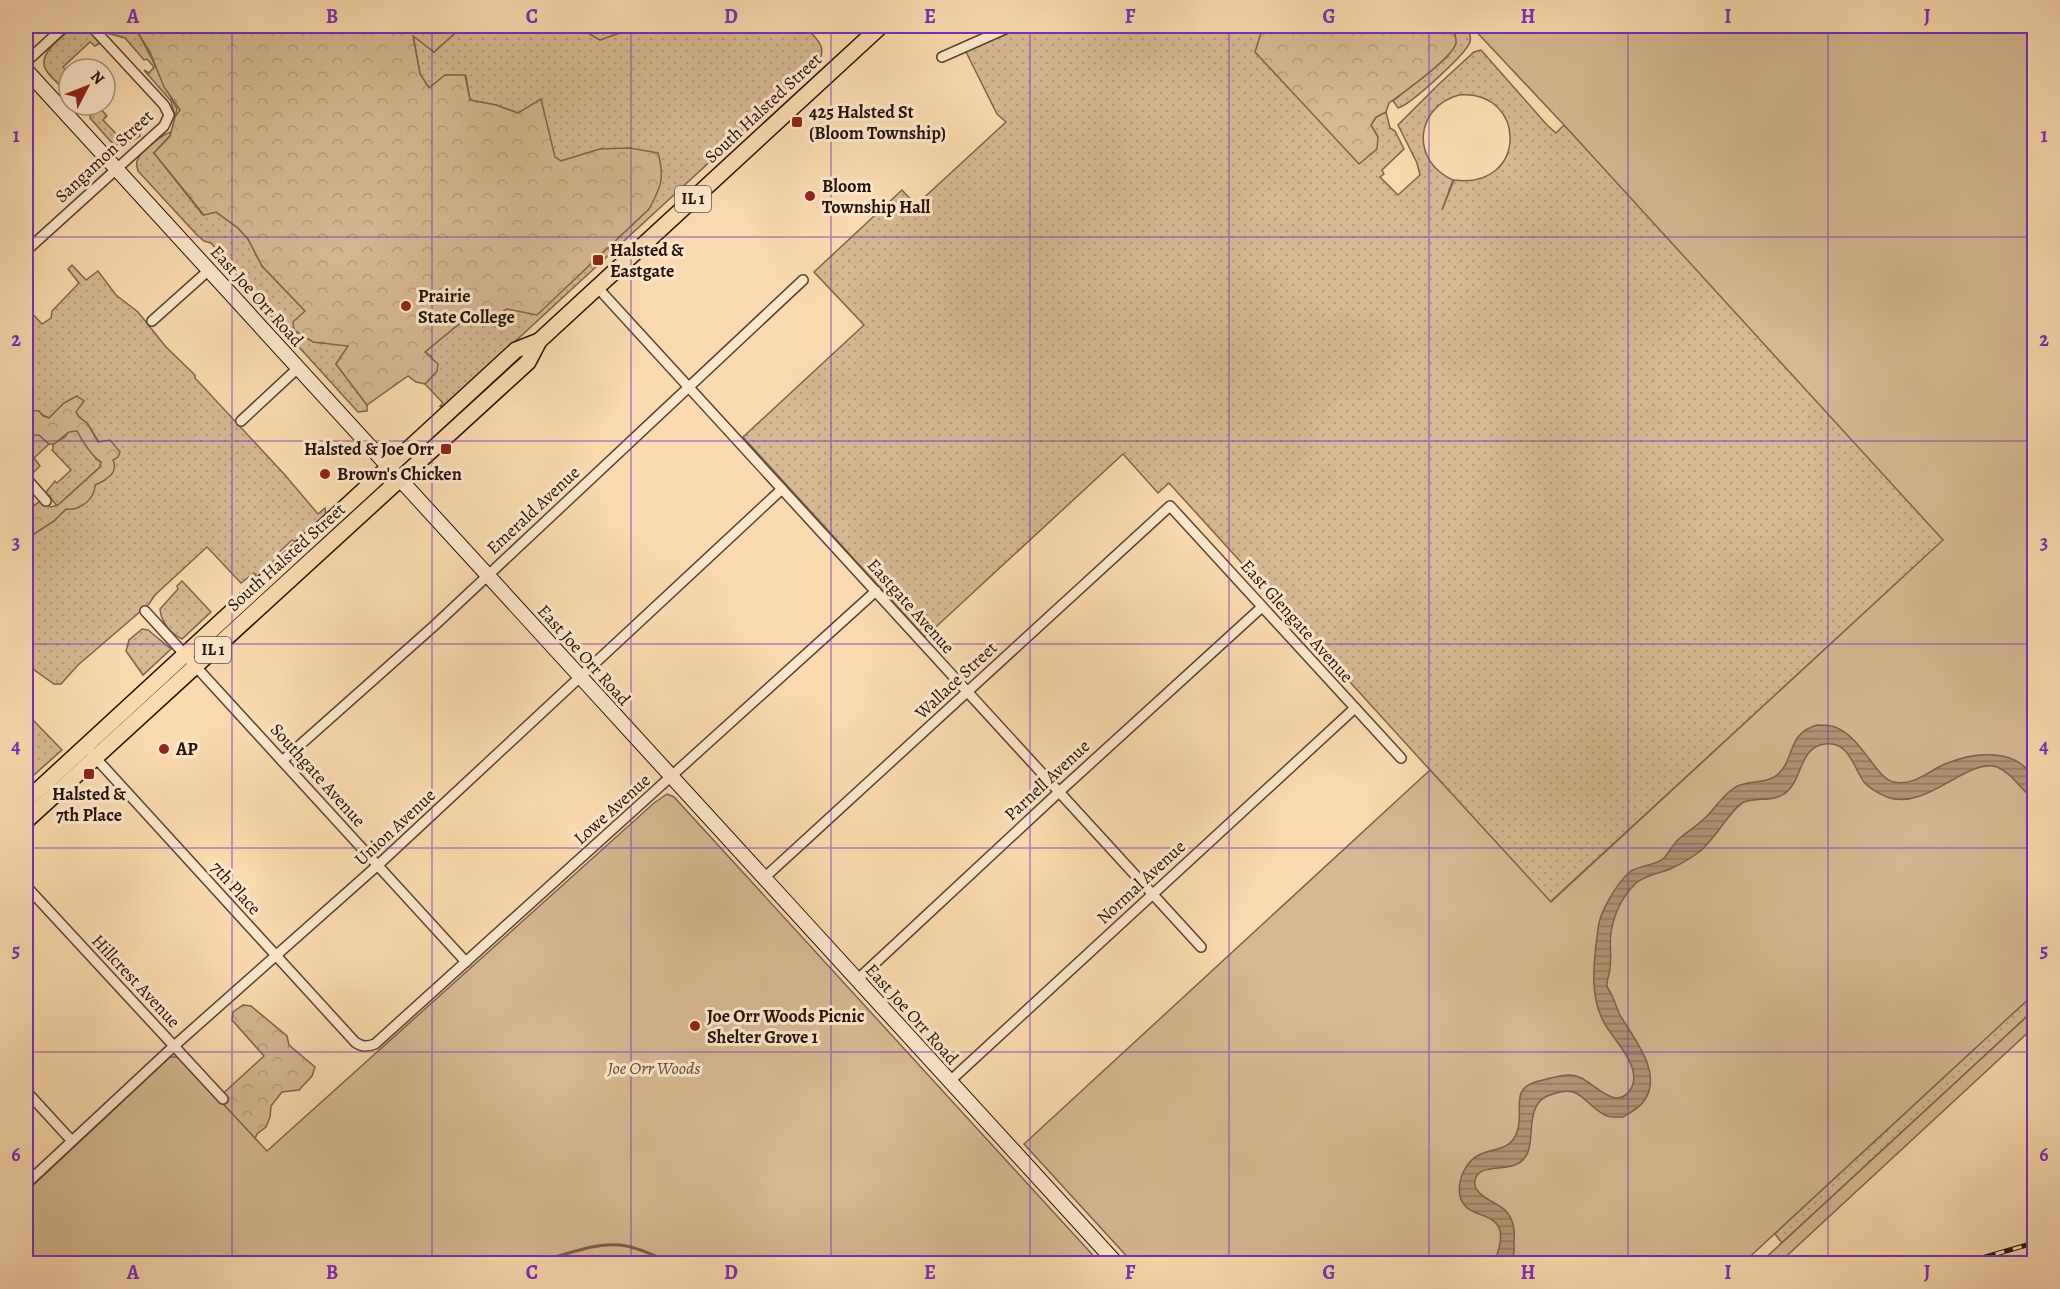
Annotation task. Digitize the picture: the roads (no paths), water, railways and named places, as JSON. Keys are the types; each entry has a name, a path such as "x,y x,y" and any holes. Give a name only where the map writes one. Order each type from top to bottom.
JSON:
{"main road":[{"name":"South Halsted Street","path":"26,821 90,752 191,660 400,480 528,362 539,341 881,26"},
{"name":"South Halsted Street","path":"191,660 389,467 516,350 539,341"},
{"name":"South Halsted Street","path":"26,801 90,752"}],"street":[{"path":"26,62 65,26"},
{"name":"Sangamon Street","path":"26,251 164,126 168,116 164,105 91,26"},
{"path":"942,57 1012,26"},
{"name":"East Joe Orr Road","path":"26,70 1117,1263"},
{"path":"152,321 209,270"},
{"name":"Emerald Avenue","path":"282,761 435,625 803,280"},
{"name":"Eastgate Avenue","path":"597,287 1201,947"},
{"path":"241,421 298,368"},
{"path":"26,478 46,501"},
{"name":"Union Avenue","path":"26,1184 174,1046 378,865 782,489"},
{"name":"East Glengate Avenue","path":"1170,506 1401,758"},
{"name":"Wallace Street","path":"764,878 1170,506"},
{"name":"Lowe Avenue","path":"367,1047 375,1044 876,591"},
{"name":"Parnell Avenue","path":"857,980 1263,607"},
{"name":"Southgate Avenue","path":"146,611 466,962"},
{"name":"Normal Avenue","path":"950,1081 1355,708"},
{"name":"7th Place","path":"90,752 355,1042 367,1047"},
{"name":"Hillcrest Avenue","path":"26,886 223,1099"},
{"path":"26,1090 71,1140"}],"waterway":[{"path":"459,1264 475,1260 533,1262 587,1248 609,1245 634,1248 673,1264"}],"railway":[{"path":"1961,1264 2034,1243"}],"place":[{"name":"425 Halsted St (Bloom Township)","path":"797,122"},
{"name":"Bloom Township Hall","path":"810,196"},
{"name":"Halsted & Eastgate","path":"598,260"},
{"name":"Prairie State College","path":"406,306"},
{"name":"Halsted & Joe Orr","path":"446,449"},
{"name":"Brown's Chicken","path":"325,474"},
{"name":"AP","path":"164,749"},
{"name":"Halsted & 7th Place","path":"89,774"},
{"name":"Joe Orr Woods Picnic Shelter Grove 1","path":"695,1026"}],"park label":[{"name":"Joe Orr Woods","path":"654,1068"}]}
